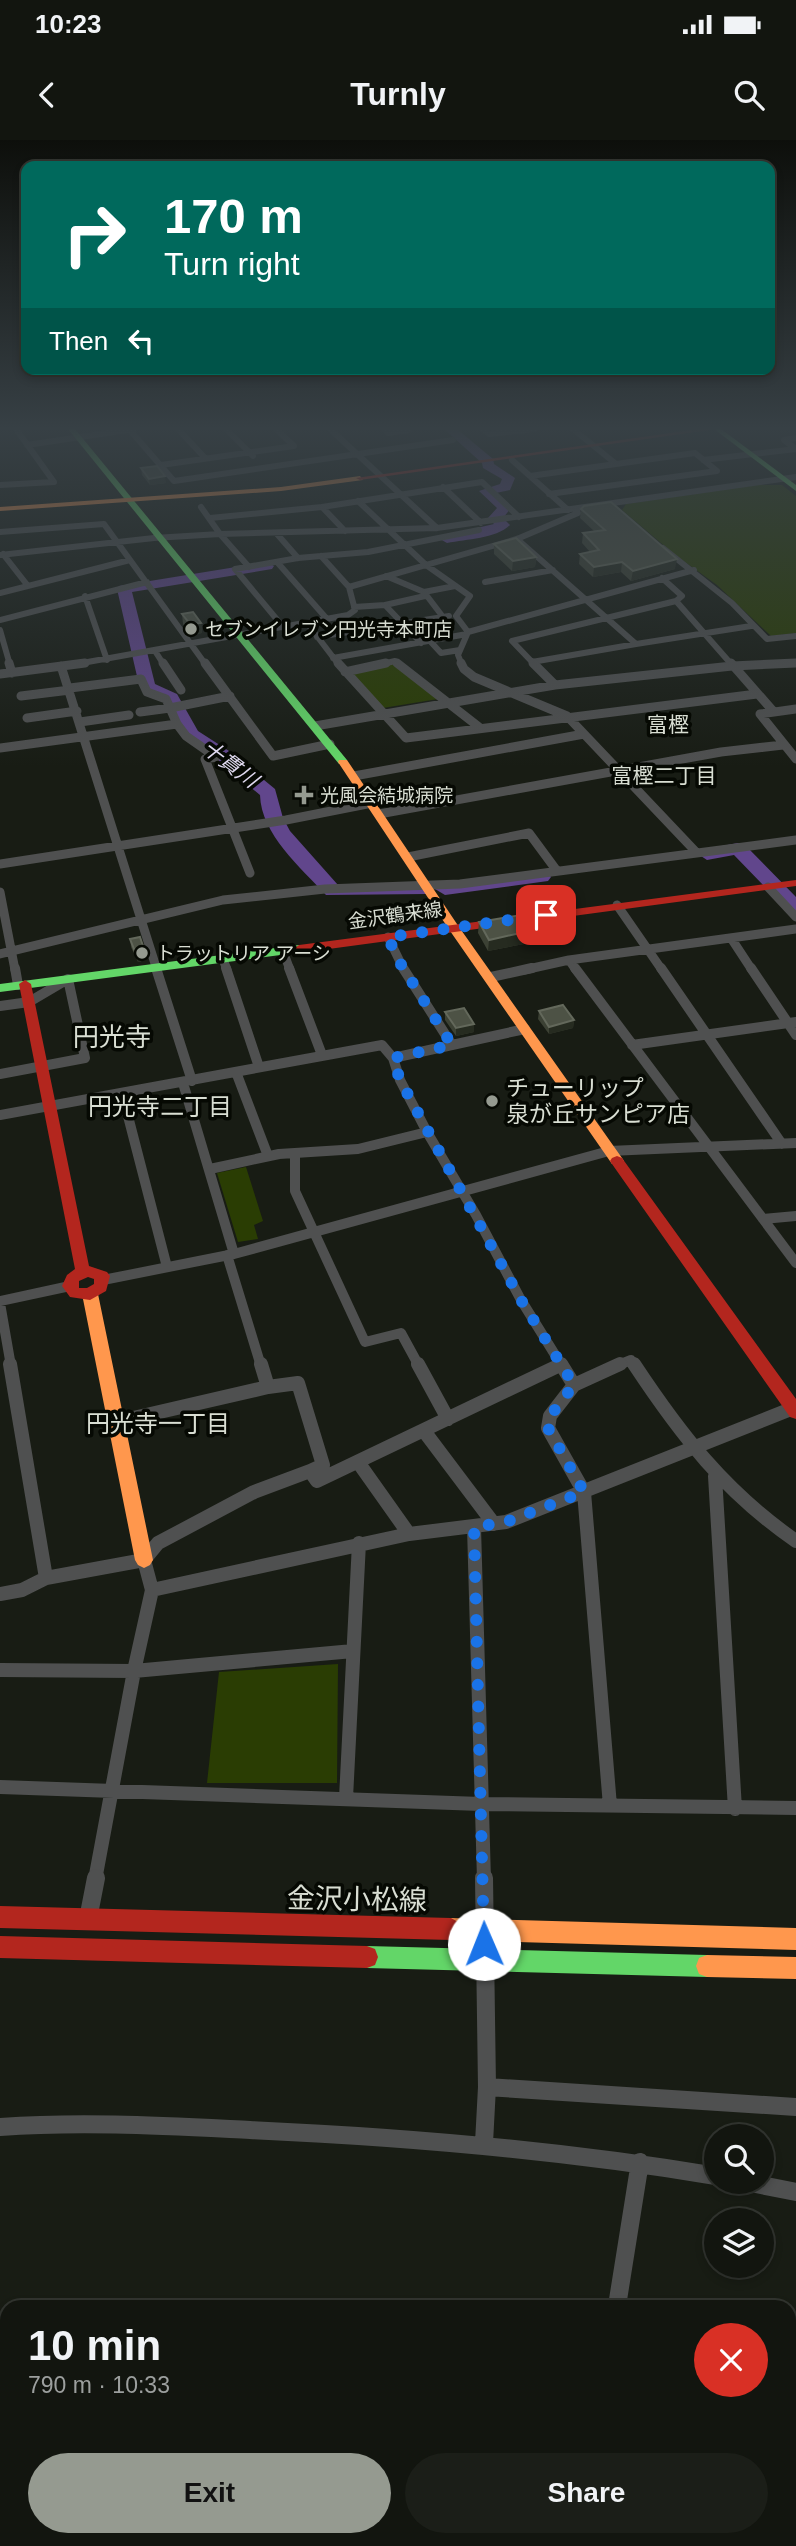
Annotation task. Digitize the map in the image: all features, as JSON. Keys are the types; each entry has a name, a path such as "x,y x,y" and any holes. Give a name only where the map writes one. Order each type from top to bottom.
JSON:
{"street":[{"path":"1,554 115,541"},
{"path":"117,541 273,756 330,744"},
{"path":"152,1590 359,1543 506,1522 795,1410 524,1030 354,776 162,541"},
{"path":"226,541 249,567"},
{"path":"283,541 298,558"},
{"path":"401,541 426,565 470,596 456,616"},
{"path":"284,628 237,571 298,558 322,558 426,541"},
{"path":"349,587 509,541"},
{"path":"520,541 636,644"},
{"path":"655,541 732,603 751,626 767,639 796,636"},
{"path":"1,554 28,586"},
{"path":"0,674 107,660 348,615 355,610 349,587 322,558"},
{"path":"0,593 130,560"},
{"path":"278,563 327,619"},
{"path":"485,582 553,570"},
{"path":"333,658 468,633 539,608 694,570"},
{"path":"386,576 424,594 443,617"},
{"path":"555,685 512,641 676,601 682,596 662,578"},
{"path":"0,620 85,596 149,583"},
{"path":"354,607 385,605 455,586"},
{"path":"85,596 107,660"},
{"path":"676,601 773,711"},
{"path":"385,605 441,653 460,650"},
{"path":"317,637 456,616"},
{"path":"456,616 468,633"},
{"path":"340,617 357,632 375,665"},
{"path":"517,617 537,635"},
{"path":"307,623 345,672 406,738 757,694"},
{"path":"532,662 751,626"},
{"path":"0,630 12,673"},
{"path":"468,633 458,655 464,669 474,677 567,716 696,852"},
{"path":"155,651 181,690"},
{"path":"345,672 395,661 479,727"},
{"path":"315,726 555,685 732,666 796,663"},
{"path":"61,666 157,967 230,1255 268,1387"},
{"path":"21,696 141,679 147,692 166,699 174,707 177,724 186,736 216,757 205,759 250,873"},
{"path":"140,712 230,696"},
{"path":"796,709 760,715 796,759"},
{"path":"27,718 77,711"},
{"path":"80,722 129,715"},
{"path":"0,748 177,724"},
{"path":"354,776 583,734"},
{"path":"0,864 233,827 375,809 721,752 783,745"},
{"path":"408,857 528,833 557,871"},
{"path":"0,954 223,900 330,889 460,884 796,840"},
{"path":"779,885 796,917"},
{"name":"金沢鶴来線","path":"0,988 779,885"},
{"path":"0,892 12,951 29,1002 83,1271"},
{"path":"617,905 782,1144"},
{"path":"491,977 569,960 796,929"},
{"path":"388,937 397,958 452,1045"},
{"path":"731,938 792,1022 796,1035"},
{"path":"283,951 322,1055"},
{"path":"223,959 259,1067"},
{"path":"569,960 796,1263"},
{"path":"0,1006 29,1002 68,979 85,1058 0,1074"},
{"path":"632,1045 792,1022"},
{"path":"393,1058 524,1030"},
{"path":"0,1115 382,1045 393,1058 400,1080 427,1132 559,1364 574,1385"},
{"path":"236,1072 268,1156"},
{"path":"122,1093 167,1267"},
{"path":"210,1169 268,1156 358,1149 427,1132"},
{"path":"103,1280 230,1255 312,1230 609,1151 796,1143"},
{"path":"295,1153 295,1191 365,1342 401,1333 448,1419"},
{"path":"762,1219 796,1216"},
{"path":"70,1286 74,1276 83,1271 94,1271 103,1280"},
{"path":"70,1286 79,1294 90,1294 98,1290 103,1280"},
{"path":"46,1578 0,1302 70,1286"},
{"path":"88,1919 110,1788 152,1590 90,1294"},
{"path":"610,1806 584,1492 548,1428 550,1416 574,1385 589,1376 631,1360 715,1476 745,1504 796,1541"},
{"path":"310,1471 317,1481 559,1364"},
{"path":"0,1594 22,1590 46,1578 144,1560 158,1543 254,1492 323,1465 298,1384 268,1387 116,1422"},
{"path":"424,1431 494,1524"},
{"path":"358,1462 409,1534"},
{"path":"715,1476 735,1809"},
{"path":"474,1527 488,2087 484,2143"},
{"path":"346,1798 359,1543"},
{"path":"0,1670 134,1671 353,1651"},
{"path":"0,1787 110,1788 481,1804 796,1808"},
{"name":"金沢小松線","path":"0,1917 485,1928 796,1939"},
{"path":"0,1947 796,1968"},
{"path":"488,2087 796,2107"},
{"path":"0,2127 83,2124 484,2143 640,2162 704,2174"},
{"path":"618,2300 640,2162"},
{"path":"774,2188 796,2192"}],"green space":[{"path":"659,541 796,541 796,633 771,636 717,585"},
{"path":"394,663 438,699 383,708 352,673"},
{"path":"246,1167 263,1221 254,1225 258,1239 238,1242 217,1173"},
{"path":"338,1664 337,1783 207,1783 219,1672"}],"building":[{"path":"519,541 536,557 513,561 494,544"},
{"path":"591,541 656,541 677,559 633,571 622,562 594,567 580,554 599,550"},
{"path":"193,612 201,623 190,624 182,614"},
{"path":"521,915 529,929 489,940 479,922"},
{"path":"140,937 145,952 136,954 130,939"},
{"path":"563,1005 574,1020 549,1027 539,1011"},
{"path":"464,1008 474,1024 456,1028 445,1012"}],"waterway":[{"name":"十貫川","path":"267,566 124,589 147,685 151,690 171,697 191,734 223,755 269,793 269,805 281,832 333,891 419,890"},
{"name":"十貫川","path":"707,854 738,849 796,908"},
{"name":"十貫川","path":"445,889 541,877"}],"traffic: fast":[{"path":"163,541 343,762"},
{"path":"0,988 299,949"},
{"path":"367,1957 707,1966"}],"traffic: slow":[{"path":"343,762 454,928 617,1161"},
{"path":"90,1294 144,1560"},
{"path":"451,1929 796,1939"},
{"path":"707,1966 796,1968"}],"traffic: jam":[{"path":"299,949 796,883"},
{"path":"25,984 83,1271"},
{"path":"617,1161 796,1412"},
{"path":"89,1271 102,1276 101,1287 90,1294 75,1293 70,1286 72,1279 79,1273 89,1271"},
{"path":"0,1917 451,1929"},
{"path":"0,1947 367,1957"}],"place":[{"name":"セブンイレブン円光寺本町店","path":"191,629"},
{"name":"光風会結城病院","path":"304,795"},
{"name":"トラットリア アーシ","path":"142,953"},
{"name":"チューリップ 泉が丘サンピア店","path":"492,1101"}],"district":[{"name":"富樫","path":"668,725"},
{"name":"富樫二丁目","path":"664,776"},
{"name":"円光寺","path":"112,1037"},
{"name":"円光寺二丁目","path":"160,1107"},
{"name":"円光寺一丁目","path":"158,1424"}],"route":[{"path":"484,1944 474,1527 506,1522 584,1492 548,1428 550,1416 574,1385 521,1300 400,1080 393,1058 452,1045 397,958 388,937 546,915"}]}
